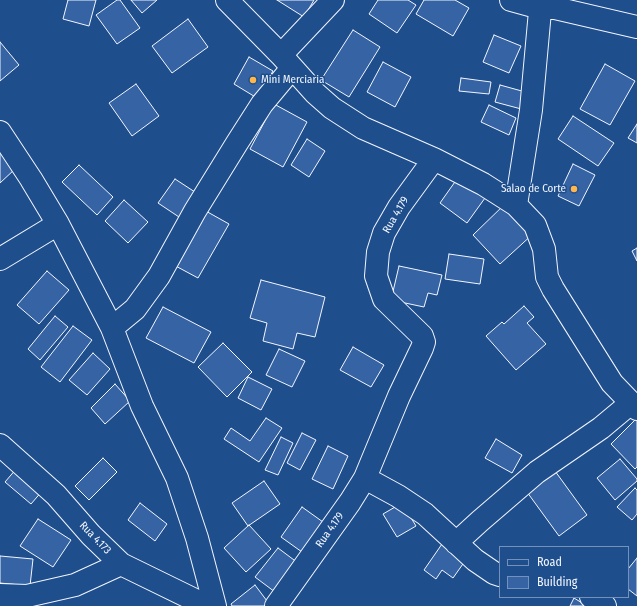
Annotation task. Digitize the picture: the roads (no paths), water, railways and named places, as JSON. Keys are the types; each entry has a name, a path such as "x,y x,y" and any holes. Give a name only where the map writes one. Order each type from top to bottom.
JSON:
{"street":[{"path":"227,0 287,61 315,93 350,121 434,159 483,184 516,205 534,225 544,249 547,277 553,289 612,383 634,406 537,472 456,543"},
{"path":"112,328 135,309 158,276 195,211 287,61 333,0"},
{"path":"511,0 540,4 637,27"},
{"path":"516,205 531,110 540,4"},
{"path":"0,132 58,224 112,328 142,406 177,478 197,538 215,606"},
{"name":"Rua 4.179","path":"276,606 350,502 365,478 399,396 422,348 424,342 422,336 384,299 376,276 378,252 384,233 399,207 434,159"},
{"path":"0,259 58,224"},
{"name":"Rua 4.173","path":"0,445 56,495 91,535 121,564 207,606"},
{"path":"365,478 398,496 425,514 475,560 499,575"},
{"path":"0,595 27,596 75,585 121,564"},
{"path":"593,598 605,606"}],"place":[{"name":"Mini Merciaria","path":"253,80"},
{"name":"Salao de Corte","path":"574,189"}]}
